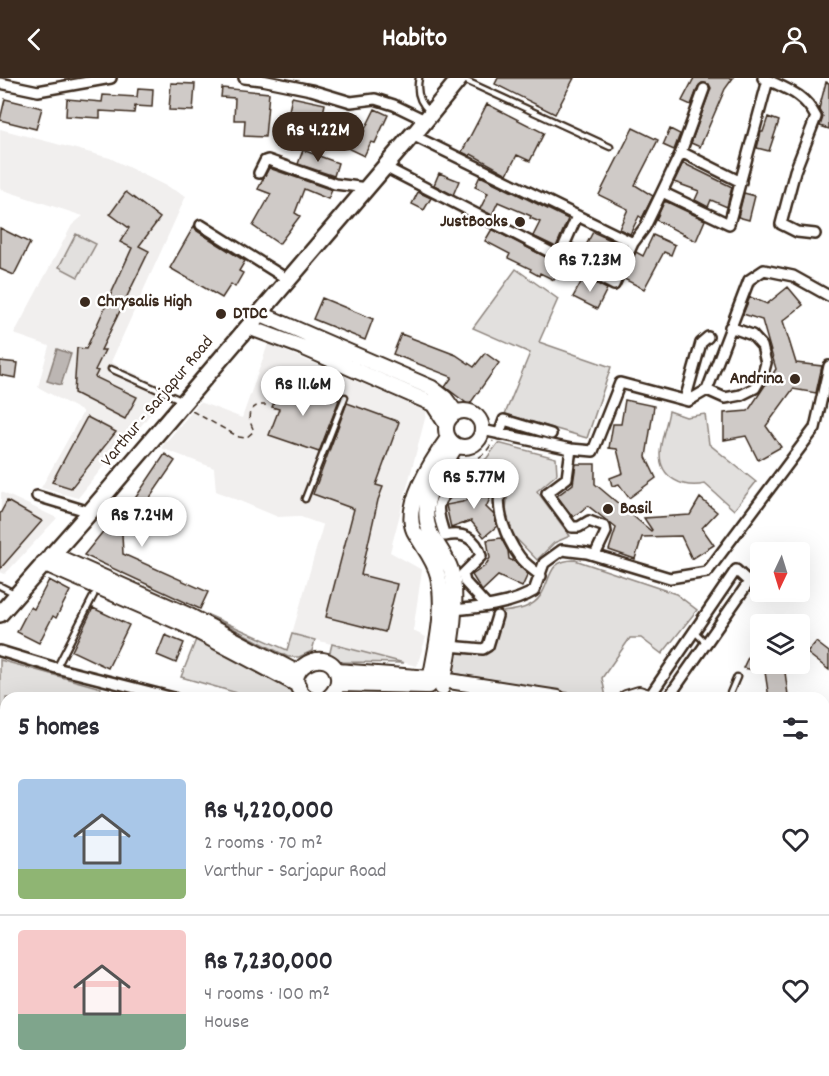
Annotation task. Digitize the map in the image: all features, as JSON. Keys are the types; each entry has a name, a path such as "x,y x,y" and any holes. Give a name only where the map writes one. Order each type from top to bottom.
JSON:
{"main road":[{"name":"Varthur - Sarjapur Road","path":"0,614 90,512 460,78"}],"street":[{"path":"0,83 38,91 111,78"},
{"path":"244,78 311,90 351,102 375,99 428,116"},
{"path":"662,192 729,224 766,79 798,94 810,105 816,117 795,171 781,224 797,232 815,234"},
{"path":"385,167 614,285 633,243 645,227 681,152 704,89"},
{"path":"412,135 633,243"},
{"path":"681,152 741,182"},
{"path":"259,173 265,161 268,160 335,184 367,188"},
{"path":"559,257 578,216"},
{"path":"201,225 287,279"},
{"path":"482,430 571,449 593,451 620,383 688,401 707,390 729,327 749,280 764,270 793,276 829,296"},
{"path":"259,313 432,388 445,398 456,413"},
{"path":"248,327 433,404 446,424 446,431 452,442 466,447 475,443 482,430 479,420 472,413 463,411 456,413 446,424"},
{"path":"707,390 724,398 741,395 755,388 763,375 766,363 762,346 752,335 729,327"},
{"path":"302,348 309,334"},
{"path":"685,400 701,343 708,337"},
{"path":"446,609 487,606 529,595 534,591 544,563 562,550 595,555 670,578 707,572 815,428 829,366"},
{"path":"498,434 504,420 551,434"},
{"path":"436,683 450,568 426,522 426,506 437,475 447,460 452,442"},
{"path":"436,683 449,646 446,609 438,575 430,556 413,528 411,514 420,486 433,459 452,442"},
{"path":"571,449 567,478 547,493 572,526 579,527 589,520 605,527 606,532 595,555"},
{"path":"487,606 465,582 463,574 481,556 479,546 469,537 458,533 445,536 437,513 440,501 464,476 477,476 495,482 501,488 498,498 507,534 520,558 541,576"},
{"path":"37,496 90,512"},
{"path":"47,559 188,615 298,679"},
{"path":"654,692 736,570 749,582 672,692"},
{"path":"449,646 483,650 488,646 497,616"},
{"path":"0,651 150,692"},
{"path":"301,692 298,679 306,662 318,659 329,663 337,678 334,692"},
{"path":"337,678 436,683 509,692"},
{"path":"436,683 473,692"}],"lane":[{"path":"419,78 417,87 428,116"},
{"path":"460,78 610,147"},
{"path":"111,369 182,403"},
{"path":"305,499 345,397"},
{"path":"0,586 17,594"},
{"path":"56,668 94,595"},
{"path":"694,631 706,643"},
{"path":"731,692 737,677"}],"path":[{"path":"182,403 237,436 246,438 254,431 249,419 250,412 258,405 266,405"},
{"path":"447,460 465,463 476,460 487,451 498,434"}],"shaded area":[{"name":"Chrysalis High","path":"0,129 110,158 186,196 111,362 170,390 131,438 127,437 78,498 41,488 83,412 38,387 49,346 14,334 72,225 83,216 0,189"},
{"path":"76,234 96,244 78,277 59,267"},
{"path":"516,269 558,299 539,342 611,367 587,438 505,414 530,353 473,328"},
{"path":"268,344 427,411 390,552 422,570 413,631 426,637 417,666 292,634 323,525 298,516 278,517 216,491 214,468 161,448 200,402 242,418"},
{"path":"57,349 71,354 61,385 47,381"},
{"path":"669,411 686,417 705,414 709,444 756,482 734,510 705,484 681,483 674,480 664,470 660,449"},
{"path":"498,443 556,458 557,474 537,491 570,536 554,543 537,560 504,526 509,484 471,470 487,458"},
{"path":"1,492 57,518 5,574 0,572"},
{"path":"575,560 676,594 697,610 662,654 641,638 630,638 602,678 605,692 564,692 452,673 455,650 481,654 488,648 503,612 524,608 534,603 541,595 555,567 566,561"},
{"path":"206,614 287,650 292,634 315,640 312,651 299,657 288,657"},
{"path":"197,637 267,673 293,692 234,692 181,677"},
{"path":"332,644 404,663 335,660 329,656"},
{"path":"0,660 113,692 0,692"},
{"path":"0,660 101,688 100,692 0,692"},
{"path":"341,691 410,692 340,692"}],"building":[{"path":"498,78 574,78 555,114 495,84"},
{"path":"694,78 733,78 725,89 700,147 691,143 711,88 709,84 702,83 691,105 682,101"},
{"path":"826,82 829,83 829,129 820,126 823,117 819,109"},
{"path":"171,83 195,84 193,111 169,110"},
{"path":"138,88 153,89 152,107 135,106 134,113 100,111 100,118 66,116 67,99 102,102 103,95 137,97"},
{"path":"222,88 269,93 265,137 244,136 245,120 234,120 235,98 221,97"},
{"path":"292,97 325,104 320,127 287,120"},
{"path":"5,99 42,108 36,129 0,120"},
{"path":"487,104 544,133 530,161 517,155 507,174 471,154 470,156 462,152"},
{"path":"375,109 388,115 375,143 371,142 364,156 345,147 351,135 360,139"},
{"path":"768,117 779,121 769,151 757,148"},
{"path":"633,128 658,140 635,185 653,196 642,218 639,216 630,234 619,229 628,209 599,195"},
{"path":"670,129 680,134 674,150 663,145"},
{"path":"303,150 338,163 334,176 298,164"},
{"path":"683,163 732,187 727,207 711,200 708,207 695,200 699,191 674,182"},
{"path":"269,168 332,190 328,199 304,189 295,213 300,216 279,244 253,226 271,194 258,189"},
{"path":"439,173 459,181 453,195 434,185"},
{"path":"480,176 568,219 556,247 533,236 540,222 530,218 531,216 498,202 492,215 480,209 488,193 475,187"},
{"path":"126,192 160,218 139,246 149,251 101,350 105,350 95,370 98,371 95,377 137,397 125,419 74,393 77,348 86,349 132,248 120,242 129,228 110,214"},
{"path":"418,192 431,198 424,210 412,204"},
{"path":"744,193 755,196 749,220 738,217"},
{"path":"664,202 705,220 696,241 656,220"},
{"path":"194,226 197,231 245,261 239,271 243,273 235,287 231,284 222,298 170,268"},
{"path":"0,228 30,243 14,275 0,269"},
{"path":"492,229 561,265 554,280 530,271 531,269 508,258 510,254 485,241"},
{"path":"593,232 624,246 611,276 590,265 591,263 568,253 572,243 584,249"},
{"path":"653,235 675,245 671,255 664,252 644,289 624,279 636,252 643,256"},
{"path":"584,277 607,289 597,309 573,297"},
{"name":"Andrina","path":"788,287 803,305 783,321 796,363 822,366 816,393 793,389 766,426 781,447 758,460 746,436 724,440 724,413 748,411 776,369 762,320 743,314 750,297 767,304"},
{"path":"322,298 373,319 365,340 313,319"},
{"path":"401,334 456,355 474,367 485,353 499,363 469,405 445,387 452,377 393,354"},
{"path":"0,361 18,363 16,378 0,375"},
{"path":"289,382 339,400 319,452 269,435 279,409 272,407 278,393 284,395"},
{"path":"625,400 654,406 646,457 656,478 629,498 619,484 612,486 610,478 623,473 617,449 609,448 613,424 621,424"},
{"path":"347,403 399,422 376,485 383,487 361,575 397,584 385,632 326,617 354,509 313,494"},
{"path":"87,417 116,432 71,488 52,482"},
{"path":"165,454 175,461 147,502 144,500 122,534 123,554 208,592 200,609 84,555 110,523 113,525 127,504 130,506"},
{"name":"Basil","path":"576,464 595,464 595,484 651,531 644,518 690,515 700,498 717,512 702,528 714,545 692,559 681,536 642,537 635,559 609,550 616,528 588,506 573,517 557,496 573,484"},
{"path":"472,483 494,490 486,507 494,515 497,526 484,537 471,521 451,528 446,505 469,499"},
{"path":"7,501 42,521 0,569 0,514"},
{"path":"501,538 508,551 509,559 528,574 522,587 498,576 482,591 472,575 485,566 490,558 487,540"},
{"path":"49,580 70,591 56,618 53,616 39,643 17,632 30,607 34,609"},
{"path":"93,608 129,625 108,668 72,651"},
{"path":"165,635 184,643 176,663 157,655"},
{"path":"816,642 829,652 829,670 810,655 810,649"},
{"path":"750,653 750,669 743,668"},
{"path":"765,674 785,674 788,692 768,692"}],"place":[{"name":"JustBooks","path":"520,222"},
{"name":"Chrysalis High","path":"85,302"},
{"name":"DTDC","path":"221,314"},
{"name":"Andrina","path":"795,379"},
{"name":"Basil","path":"608,509"}]}
